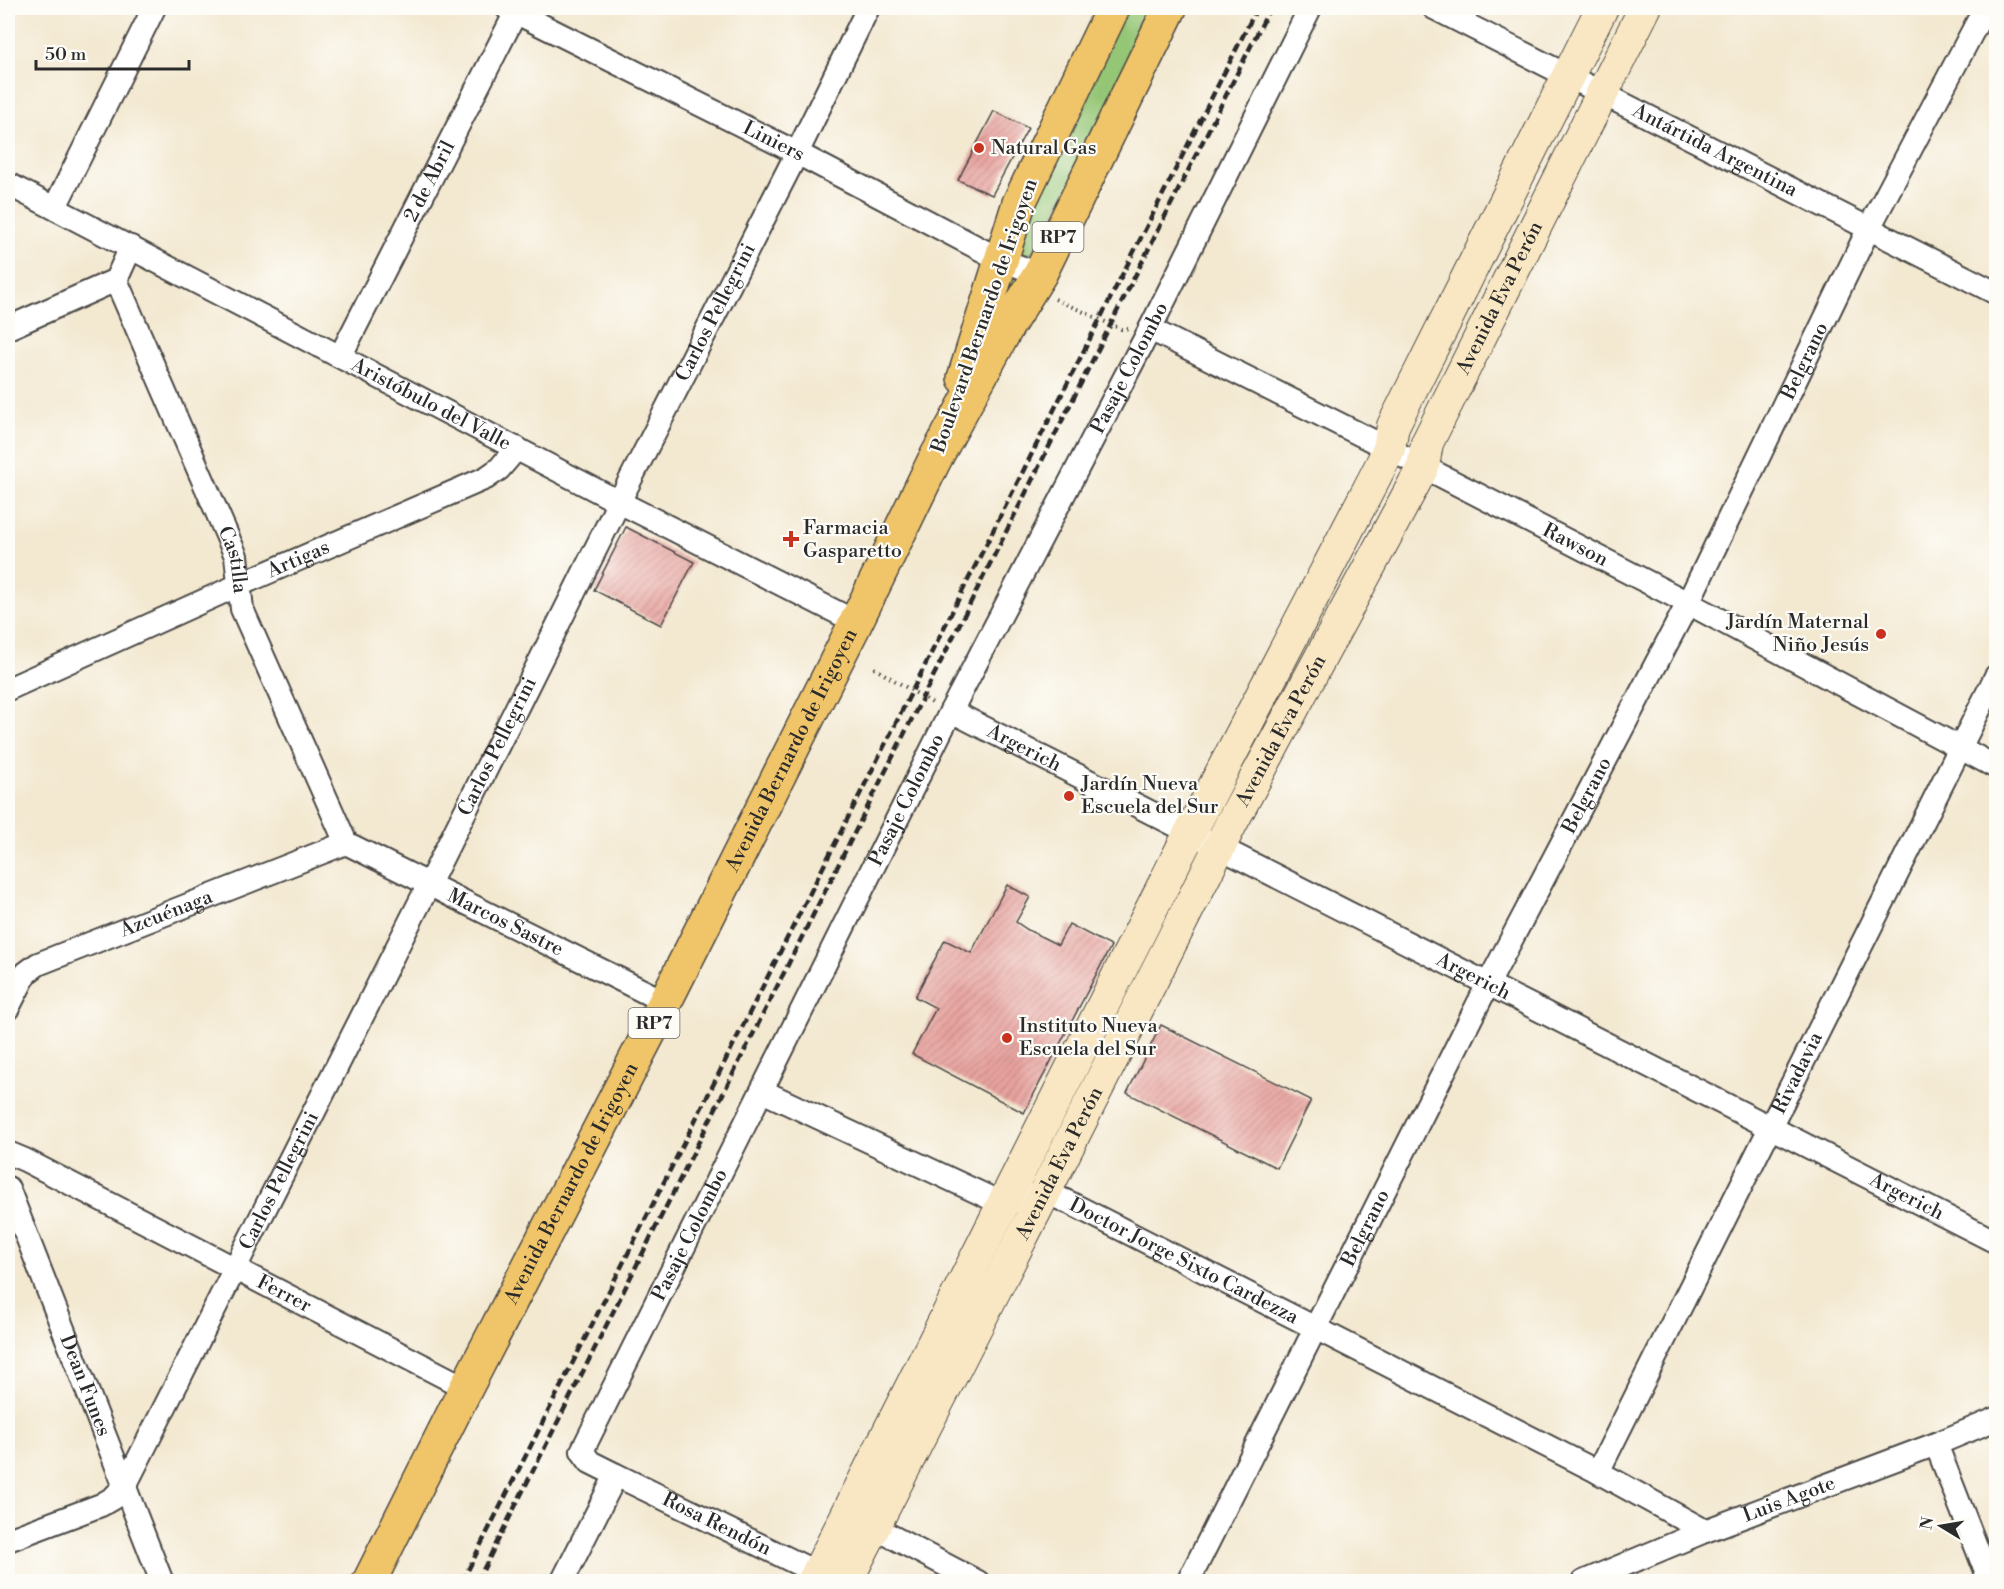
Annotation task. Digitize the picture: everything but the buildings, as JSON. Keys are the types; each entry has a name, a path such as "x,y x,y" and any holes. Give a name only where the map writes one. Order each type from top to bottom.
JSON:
{"main road":[{"name":"Boulevard Bernardo de Irigoyen","path":"934,461 1019,203 1113,8"},
{"name":"Boulevard Bernardo de Irigoyen","path":"934,461 1007,327 1040,274 1170,8"},
{"name":"Avenida Bernardo de Irigoyen","path":"369,1581 665,1002 856,622 934,461"}],"street":[{"path":"55,207 154,8"},
{"name":"Carlos Pellegrini","path":"125,1486 868,8"},
{"name":"Pasaje Colombo","path":"616,1475 590,1462 582,1451 951,711 1150,329 1310,8"},
{"name":"Antártida Argentina","path":"1434,8 1996,292"},
{"name":"Avenida Eva Perón","path":"861,1520 1003,1204 1189,833 1389,449 1393,426 1602,8"},
{"name":"Avenida Eva Perón","path":"825,1579 861,1520 1045,1192 1218,848 1423,467 1427,443 1645,8"},
{"name":"Belgrano","path":"1188,1581 1488,984 1688,603 1869,228 1985,8"},
{"name":"Liniers","path":"514,9 1001,260 1040,274"},
{"name":"2 de Abril","path":"341,356 514,9"},
{"name":"Aristóbulo del Valle","path":"8,184 619,502 856,622"},
{"path":"8,328 116,280 131,247"},
{"name":"Castilla","path":"116,280 236,556 242,609 346,843"},
{"name":"Rawson","path":"1150,329 1688,603 1996,767"},
{"name":"Artigas","path":"8,689 240,584 486,478 499,469 517,448"},
{"name":"Rivadavia","path":"1598,1472 1996,676"},
{"name":"Argerich","path":"951,711 1996,1242"},
{"name":"Marcos Sastre","path":"346,843 665,1002"},
{"name":"Azcuénaga","path":"8,1008 26,973 38,964 346,843"},
{"path":"762,1091 1003,1204"},
{"name":"Ferrer","path":"8,1154 25,1160 466,1388"},
{"name":"Dean Funes","path":"8,1188 162,1581"},
{"name":"Doctor Jorge Sixto Cardezza","path":"1003,1204 1045,1192 1316,1327 1598,1472 1705,1531"},
{"name":"Luis Agote","path":"1583,1581 1705,1531 1996,1419"},
{"path":"1936,1444 1990,1581"},
{"path":"562,1581 616,1475"},
{"name":"Rosa Rendón","path":"616,1475 825,1579"},
{"path":"8,1540 101,1505 113,1498 125,1486"},
{"path":"861,1520 978,1581"},
{"path":"1970,1529 1996,1556"}],"path":[{"path":"1040,274 1054,298 1121,328 1150,329"},
{"path":"873,668 922,698 951,711"}],"green space":[{"path":"1113,8 1170,8 964,375"}],"railway":[{"path":"462,1582 1257,8"},
{"path":"477,1582 1270,8"}],"place":[{"name":"Natural Gas","path":"979,148"},
{"name":"Farmacia Gasparetto","path":"791,539"},
{"name":"Jardín Maternal Niño Jesús","path":"1881,634"},
{"name":"Jardín Nueva Escuela del Sur","path":"1069,796"},
{"name":"Instituto Nueva Escuela del Sur","path":"1007,1038"}]}
